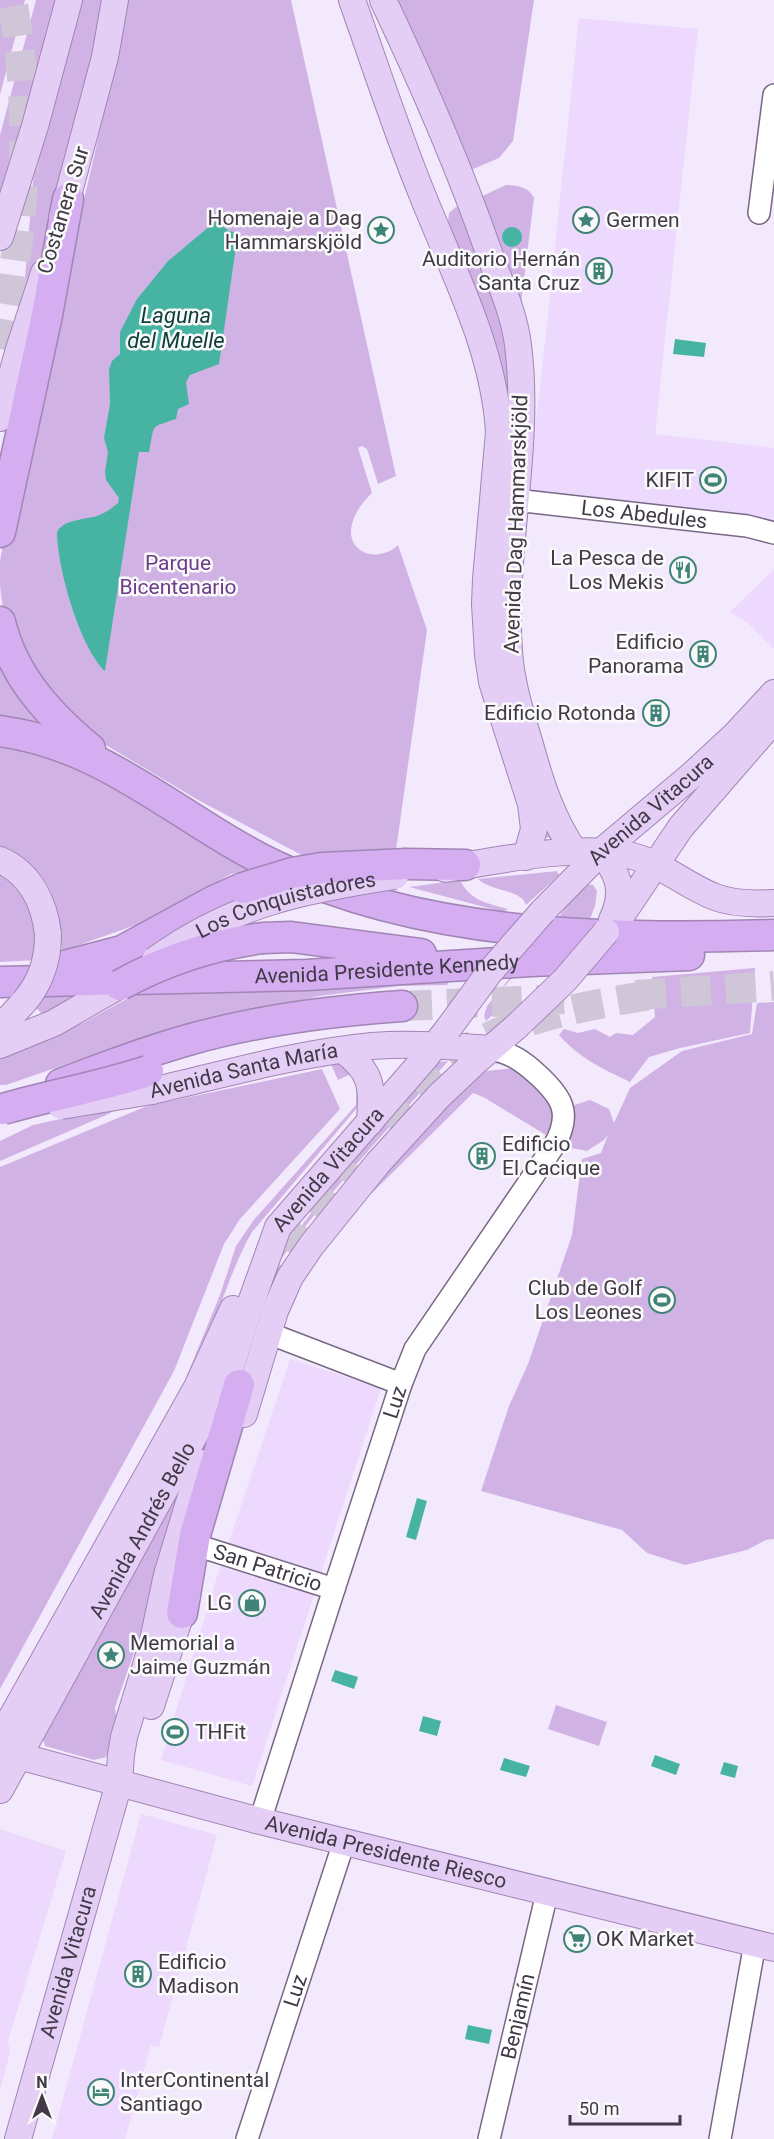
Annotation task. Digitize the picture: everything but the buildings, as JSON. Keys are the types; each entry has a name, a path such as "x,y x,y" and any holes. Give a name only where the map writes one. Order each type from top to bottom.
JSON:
{"highway":[{"path":"0,532 47,315 68,199"},
{"path":"0,622 18,671 37,698 62,725 115,770"},
{"path":"0,731 51,741 115,770 263,860 299,877 382,905 484,926 521,930 670,936 774,935"},
{"path":"0,976 73,965 122,951 207,904 243,888 292,873 322,868 407,869 465,866"},
{"path":"120,985 143,972 191,953 263,938 291,937 380,950 530,961"},
{"name":"Avenida Presidente Kennedy","path":"0,982 308,975 530,961 774,952"},
{"name":"Avenida Presidente Kennedy","path":"1,1112 105,1067 188,1040 243,1026 335,1011 402,1014 227,1048 150,1081"},
{"path":"1,1112 60,1093 115,1081 150,1081"},
{"path":"182,1613 200,1516 234,1380"}],"main road":[{"path":"0,185 57,0"},
{"path":"0,237 35,126 69,0"},
{"name":"Costanera Sur","path":"0,418 19,349 68,199 105,57 114,0"},
{"name":"Avenida Dag Hammarskjöld","path":"352,0 492,375 497,408 498,441 488,540 486,638 492,682 532,814 533,836 526,857"},
{"name":"Avenida Dag Hammarskjöld","path":"383,0 424,86 468,193 514,322 523,391 509,606 509,652 513,678 537,772 557,822 575,852"},
{"name":"Avenida Vitacura","path":"18,2139 119,1783 124,1737 154,1636 164,1584 234,1380 249,1308 278,1227 370,1122 441,1037 489,973 543,911 602,851 692,775 735,735 774,693"},
{"name":"Avenida Vitacura","path":"119,1783 134,1758 182,1613 268,1333 290,1276 344,1202 439,1096 571,974 615,919 681,827 774,720"},
{"path":"681,827 680,859 689,884"},
{"path":"465,866 526,857 602,851 632,856 656,864 716,898 727,901 774,903"},
{"path":"602,851 618,879 620,890 615,919"},
{"path":"0,860 21,874 34,889 44,910 48,935 43,971 35,987 0,1028"},
{"name":"Los Conquistadores","path":"0,1045 74,1012 120,985 201,930 246,910 295,894 407,869"},
{"name":"Avenida Santa María","path":"150,1081 441,1037 490,1049"},
{"path":"343,1050 365,1071 370,1085 370,1122"},
{"name":"Avenida Andrés Bello","path":"0,1738 135,1501 197,1387 227,1325 246,1277 278,1227"},
{"name":"Avenida Andrés Bello","path":"0,1790 9,1754 234,1380 269,1306 290,1276"},
{"name":"Avenida Presidente Riesco","path":"9,1754 260,1821 764,1946"},
{"path":"77,1772 95,1796 106,1829"}],"street":[{"path":"759,213 774,95"},
{"name":"Los Abedules","path":"515,500 747,526 774,533"},
{"name":"Luz","path":"260,1821 401,1384 421,1339 555,1144 562,1128 562,1105 555,1092 518,1058 490,1049"},
{"path":"268,1333 401,1384"},
{"name":"San Patricio","path":"202,1547 334,1589"},
{"name":"Luz","path":"247,2139 344,1842"},
{"name":"Benjamín","path":"489,2139 547,1893"},
{"path":"720,2139 764,1946"}],"shaded area":[{"path":"579,18 698,29 655,434 774,448 774,528 527,492"},
{"path":"774,569 774,649 748,623 730,612"},
{"path":"290,1359 381,1388 252,1786 161,1760 215,1583"},
{"path":"141,1814 217,1835 159,2047 151,2045 125,2139 52,2139"},
{"path":"0,1829 66,1851 8,2041 10,2052 0,2090"}],"green space":[{"path":"0,0 25,0 0,95"},
{"path":"36,0 63,0 0,215 0,135"},
{"path":"81,0 106,0 63,199 6,369 25,278 34,170"},
{"name":"Parque Bicentenario","path":"122,0 291,0 396,476 378,484 367,449 362,446 358,448 372,493 353,520 352,539 360,550 373,554 386,552 398,545 427,630 396,850 307,858 198,800 89,735 43,693 3,610 0,561 4,539 94,157 115,57"},
{"path":"396,0 534,0 513,141 499,158 471,170 434,80"},
{"path":"506,185 522,187 534,198 520,312 476,199"},
{"path":"456,207 461,207 492,289 509,347 512,367 499,574 499,636 510,697 552,838 544,837 533,787 510,713 501,667 498,638 497,514 505,433 505,404 499,367 448,222 449,213"},
{"path":"0,660 44,719 36,723 0,716"},
{"path":"0,743 64,756 257,868 231,874 150,920 62,951 55,901 49,888 31,865 0,847"},
{"path":"557,871 559,875 526,905 519,896 490,886 478,879"},
{"path":"0,872 26,898 39,936 38,960 0,962"},
{"path":"460,880 474,897 508,909 503,912 409,887"},
{"path":"586,884 593,885 597,891 590,919 570,944 486,1021 484,1016 487,1006"},
{"path":"755,968 750,1033 649,1057 630,1082 583,1057 559,1035 564,1029 578,1033 595,1029 610,1037 616,1033 633,1035 655,1017 652,977"},
{"path":"455,973 447,985 399,986 319,996 154,1038 0,1085 0,1057 83,1023 148,987"},
{"path":"88,991 43,1015 34,1006 43,995"},
{"name":"Club de Golf Los Leones","path":"774,1002 774,1539 766,1540 747,1550 685,1565 647,1553 622,1530 481,1491 509,1406 528,1364 572,1235 582,1159 601,1153 608,1135 587,1151 566,1147 571,1106 590,1100 609,1109 614,1123 630,1088 682,1051 752,1034 757,1003"},
{"path":"448,1061 332,1193 269,1277 289,1242 338,1178 439,1062"},
{"path":"330,1062 346,1062 357,1071 338,1080"},
{"path":"514,1068 533,1080 548,1099 553,1116 546,1135 473,1093 371,1194 368,1192 461,1088 486,1071"},
{"path":"322,1069 340,1109 240,1219 224,1244 174,1371 0,1689 0,1167 147,1106"},
{"path":"364,1080 363,1100 252,1232 234,1269 204,1344 185,1380 220,1295 236,1246 253,1221 356,1105 356,1088"},
{"path":"111,1108 111,1113 0,1161 0,1141 33,1125"},
{"path":"201,1442 174,1539 115,1707 117,1724 106,1757 94,1760 45,1746 42,1737"},
{"path":"556,1705 607,1722 599,1746 548,1729"}],"water":[{"name":"Laguna del Muelle","path":"216,221 229,231 238,233 219,364 190,375 186,382 189,404 178,409 176,419 155,428 149,452 139,452 105,671 87,644 72,606 61,565 57,532 64,525 97,516 118,503 119,498 106,480 108,452 104,438 110,404 109,369 112,361 120,354 120,332 137,299 168,261"},
{"path":"512,227 519,230 522,237 519,244 512,247 505,244 502,237 505,230"},
{"path":"675,339 706,343 704,357 673,354"},
{"path":"417,1498 427,1501 416,1540 406,1537"},
{"path":"335,1670 358,1677 354,1689 331,1681"},
{"path":"423,1716 441,1721 437,1736 419,1731"},
{"path":"655,1755 680,1764 676,1775 651,1766"},
{"path":"504,1758 530,1766 526,1777 500,1770"},
{"path":"724,1762 738,1766 735,1778 720,1774"},
{"path":"468,2025 492,2030 489,2044 465,2039"}],"pier":[{"path":"565,921 581,925 520,992 501,994 501,990"}],"tunnel":[{"path":"0,349 15,261 23,175 23,88 12,0"},
{"path":"636,995 774,986"},
{"path":"383,1121 442,1067 483,1040 546,1016 656,994"},
{"path":"402,1006 564,999"},
{"path":"272,1294 308,1217 350,1160"}],"place":[{"name":"Germen","path":"586,220"},
{"name":"Homenaje a Dag Hammarskjöld","path":"381,230"},
{"name":"Auditorio Hernán Santa Cruz","path":"599,271"},
{"name":"KIFIT","path":"713,480"},
{"name":"La Pesca de Los Mekis","path":"683,570"},
{"name":"Edificio Panorama","path":"703,654"},
{"name":"Edificio Rotonda","path":"656,713"},
{"name":"Edificio El Cacique","path":"482,1156"},
{"name":"Club de Golf Los Leones","path":"662,1300"},
{"name":"LG","path":"252,1603"},
{"name":"Memorial a Jaime Guzmán","path":"111,1655"},
{"name":"THFit","path":"175,1732"},
{"name":"OK Market","path":"577,1939"},
{"name":"Edificio Madison","path":"138,1974"},
{"name":"InterContinental Santiago","path":"101,2092"}]}
